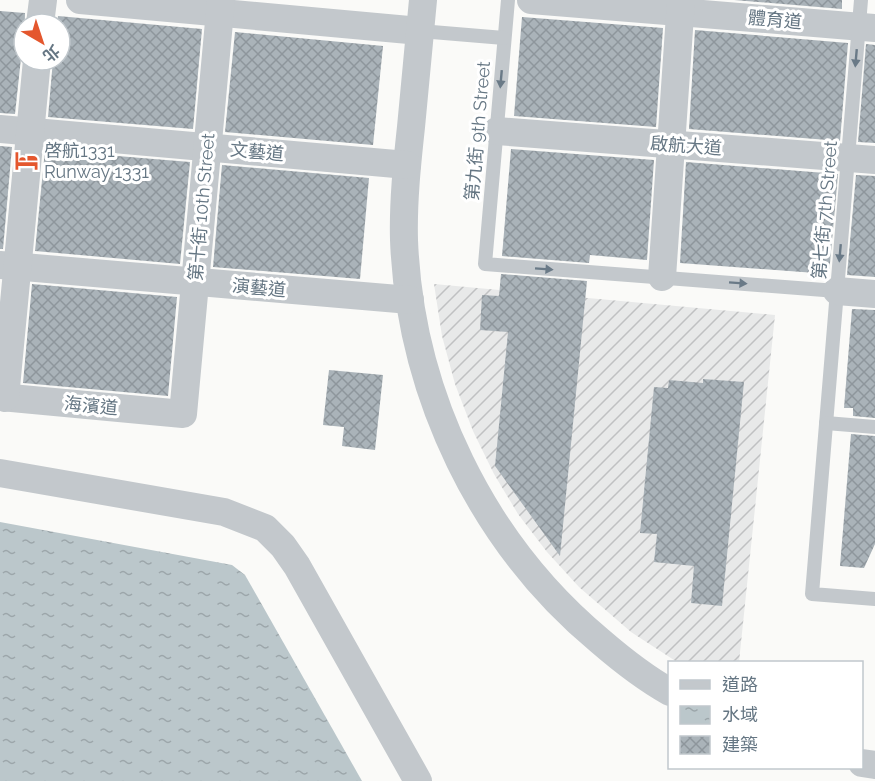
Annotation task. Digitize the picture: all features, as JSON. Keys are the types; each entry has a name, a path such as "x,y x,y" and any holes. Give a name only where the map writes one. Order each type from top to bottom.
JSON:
{"street":[{"path":"80,0 221,6 420,31"},
{"path":"423,0 407,165 404,240 410,300 419,347 438,410 454,451 479,499 509,545 543,588 621,660 668,691"},
{"name":"體育道","path":"531,0 681,6 865,18"},
{"name":"第十街 10th Street","path":"183,414 221,6"},
{"path":"662,278 681,6"},
{"path":"2,398 9,266 30,132 36,72"},
{"name":"文藝道","path":"0,129 407,165"},
{"name":"啟航大道","path":"497,131 861,159"},
{"name":"演藝道","path":"9,266 410,300"},
{"path":"837,291 875,294"},
{"name":"海濱道","path":"2,398 183,414"},
{"path":"0,473 224,512 265,528 283,546 297,566 418,781"}],"lane":[{"name":"第九街 9th Street","path":"508,0 485,264 662,278"},
{"name":"第七街 7th Street","path":"865,18 861,159 837,291 812,594 875,599"},
{"path":"420,31 504,39"},
{"path":"662,278 837,291"},
{"path":"826,423 875,427"}],"shaded area":[{"path":"434,284 775,315 739,661 675,661 631,632 579,587 547,552 518,514 494,474 473,431 455,384 442,336"}],"water":[{"path":"0,522 232,565 245,575 362,781 0,781"}],"building":[{"path":"734,0 842,0 842,9"},
{"path":"0,11 12,12 12,72 20,72 15,114 0,113"},
{"path":"72,17 202,29 193,129 48,117 52,72 72,72"},
{"path":"522,17 663,28 656,127 514,116"},
{"path":"695,30 848,43 840,141 689,129"},
{"path":"235,32 383,46 373,145 225,132"},
{"path":"866,44 875,45 875,143 858,142"},
{"path":"0,146 12,147 3,249 0,249"},
{"path":"511,149 654,160 647,260 590,255 589,263 502,256"},
{"path":"45,150 190,162 180,264 35,251"},
{"path":"686,162 838,174 829,274 680,263"},
{"path":"222,165 369,178 360,279 213,267"},
{"path":"856,175 875,176 875,277 847,275"},
{"path":"501,274 587,281 560,556 495,466 508,332 480,330 482,295 499,296"},
{"path":"32,284 177,297 168,396 23,383"},
{"path":"852,309 875,310 875,418 853,416 853,408 844,408"},
{"path":"329,370 383,375 375,450 342,446 344,427 323,425"},
{"path":"703,379 744,382 722,606 691,603 694,566 654,562 657,534 640,533 654,387 668,388 669,380 703,383"},
{"path":"851,434 875,436 875,544 864,568 840,566"}],"place":[{"name":"啓航1331 Runway 1331","path":"26,161"}]}
